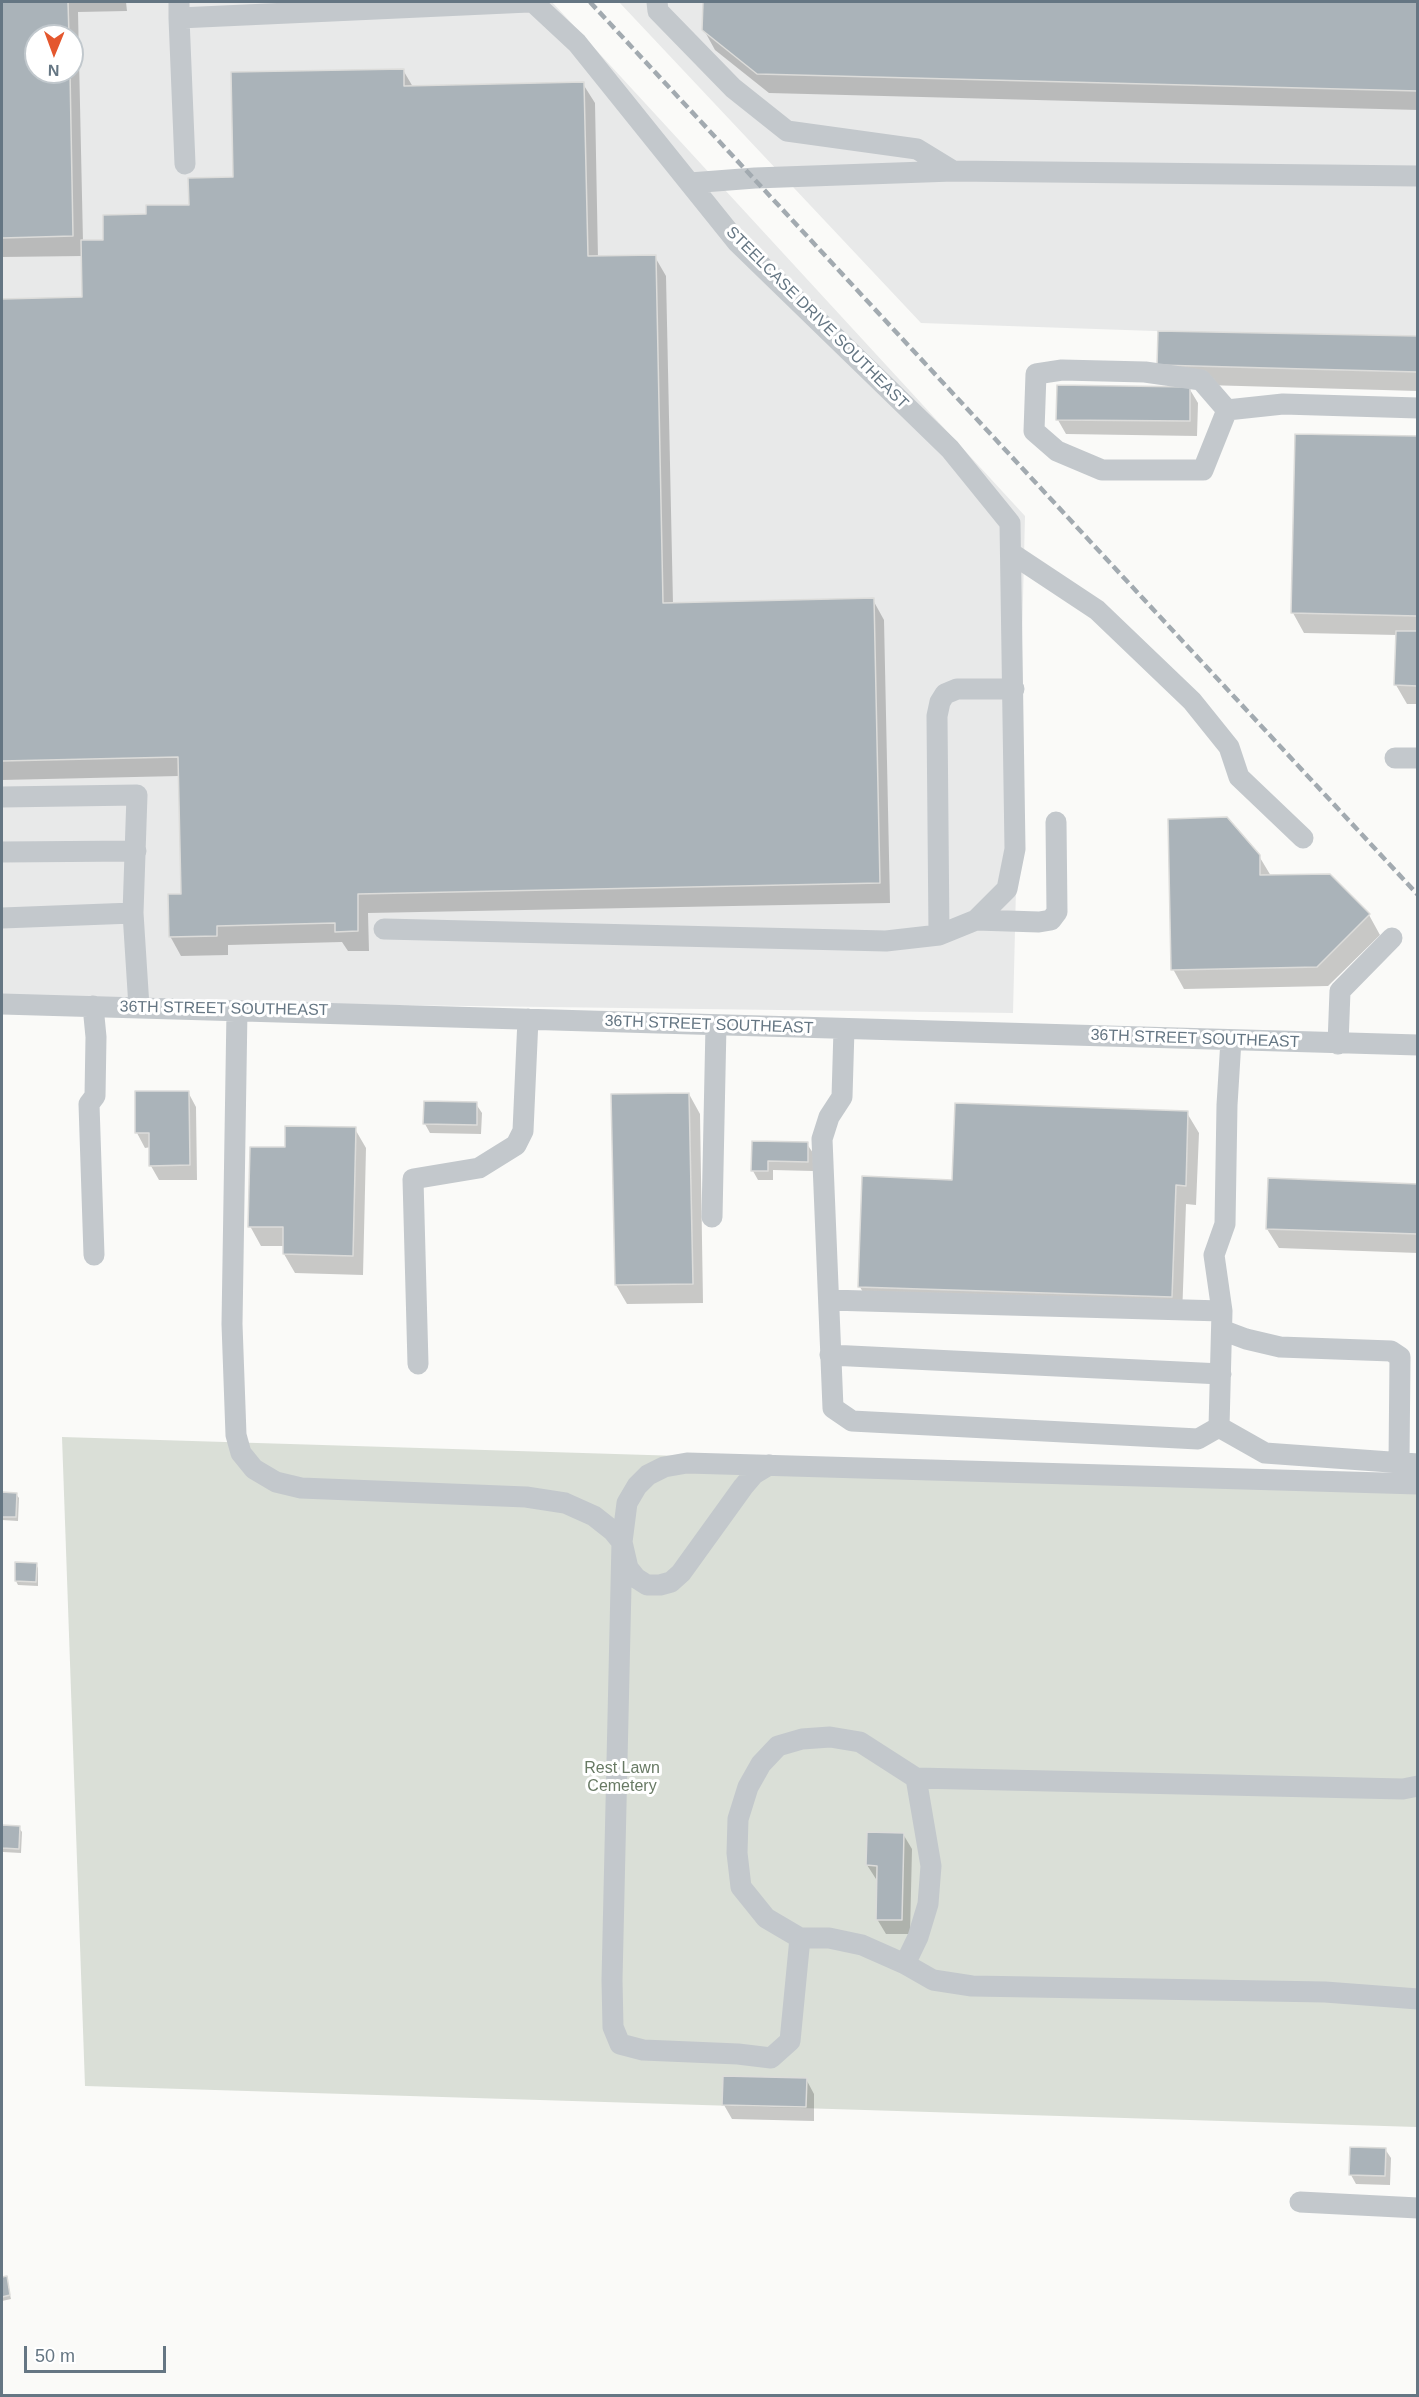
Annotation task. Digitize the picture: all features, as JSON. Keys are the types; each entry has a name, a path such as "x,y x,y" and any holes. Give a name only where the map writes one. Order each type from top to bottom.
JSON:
{"street":[{"path":"185,164 179,10 531,2"},
{"name":"STEELCASE DRIVE SOUTHEAST","path":"531,2 577,43 737,242 950,449 1010,523 1011,554"},
{"path":"657,2 658,11 733,88 788,131 917,148 954,171"},
{"path":"690,183 755,178 954,171 1418,176"},
{"path":"1074,370 1145,372 1192,378 1201,380 1227,410 1203,470 1102,470 1058,451 1034,431 1036,374 1074,370"},
{"path":"1227,410 1283,404 1418,408"},
{"path":"384,929 886,941 939,935 976,920 1007,889 1015,849 1011,554"},
{"path":"1011,554 1097,610 1192,701 1229,747 1239,777 1303,838"},
{"path":"939,935 938,716 940,702 945,694 957,689 1014,689"},
{"path":"1395,758 1418,758"},
{"path":"2,797 137,795 132,913 139,1007"},
{"path":"976,920 1039,922 1051,920 1057,912 1056,822"},
{"path":"2,852 136,851"},
{"path":"2,918 132,913"},
{"path":"1338,1044 1340,991 1392,938"},
{"name":"36TH STREET SOUTHEAST","path":"2,1004 1418,1045"},
{"path":"93,1006 96,1037 95,1096 88,1104 94,1255"},
{"path":"237,1010 232,1324 236,1435 241,1453 254,1469 276,1482 301,1488 526,1497 565,1503 594,1516 622,1542 628,1568 636,1578 647,1585 660,1585 671,1582 681,1573 743,1487 754,1474 769,1465"},
{"path":"418,1364 413,1179 479,1168 516,1146 523,1131 528,1019"},
{"path":"712,1217 716,1025"},
{"path":"844,1029 842,1097 829,1117 822,1139 832,1408 852,1421 1198,1439 1220,1426"},
{"path":"1220,1426 1222,1320 1214,1255 1225,1224 1227,1105 1231,1041"},
{"path":"829,1300 1222,1320 1246,1339 1271,1345 1391,1351 1400,1357 1408,1463 1265,1453 1220,1426"},
{"path":"830,1355 1221,1374"},
{"path":"800,1938 790,2041 771,2058 738,2054 644,2050 620,2044 612,2027 612,1980 622,1542 627,1503 637,1485 648,1475 664,1467 687,1463 1418,1484"},
{"path":"1418,1786 1403,1790 916,1778 860,1742 830,1737 802,1739 778,1746 761,1764 748,1787 738,1819 737,1853 741,1887 766,1918 800,1938 829,1938 862,1946 905,1964 933,1980 972,1986 1325,1992 1418,1999"},
{"path":"905,1964 918,1937 928,1904 931,1866 916,1778"},
{"path":"1300,2202 1418,2208"}],"shaded area":[{"path":"2,2 552,2 1025,516 1013,1013 2,1000"},
{"path":"619,2 1417,2 1417,340 921,323"}],"green space":[{"name":"Rest Lawn Cemetery","path":"62,1437 713,1457 1417,1490 1417,2127 85,2086"}],"building":[{"path":"2,2 68,2 69,24 24,24 24,84 70,84 73,236 2,238"},
{"path":"703,2 1418,2 1418,91 757,74 702,30"},
{"path":"404,69 404,86 584,82 588,256 656,255 663,603 874,598 880,883 358,894 358,931 335,932 335,923 217,926 217,936 169,937 168,894 181,894 178,757 2,761 2,299 82,297 81,240 103,240 103,215 146,214 146,205 189,205 188,178 233,177 231,72"},
{"path":"1158,331 1418,336 1418,372 1157,365"},
{"path":"1057,385 1190,387 1190,421 1056,420"},
{"path":"1295,434 1418,436 1418,616 1291,613"},
{"path":"1396,631 1418,631 1418,686 1394,685"},
{"path":"1227,817 1260,855 1260,875 1330,874 1370,914 1317,967 1171,970 1168,819"},
{"path":"135,1091 189,1091 190,1165 149,1166 149,1133 135,1133"},
{"path":"689,1093 693,1284 615,1285 611,1094"},
{"path":"424,1101 477,1102 477,1125 423,1124"},
{"path":"955,1103 1188,1111 1186,1186 1176,1185 1172,1297 858,1287 862,1176 952,1180"},
{"path":"285,1126 356,1127 353,1256 283,1254 283,1227 248,1227 250,1147 285,1147"},
{"path":"752,1141 808,1142 808,1162 768,1161 768,1171 751,1171"},
{"path":"1268,1178 1418,1184 1418,1234 1266,1229"},
{"path":"2,1492 17,1493 16,1517 2,1517"},
{"path":"15,1562 37,1563 36,1582 15,1581"},
{"path":"2,1825 20,1826 19,1849 2,1848"},
{"path":"867,1832 904,1833 902,1920 876,1920 877,1866 866,1865"},
{"path":"723,2076 807,2078 806,2107 722,2105"},
{"path":"1350,2147 1386,2148 1385,2176 1349,2175"},
{"path":"7,2276 10,2295 2,2297 2,2277"}],"railway":[{"path":"590,2 1418,895"}]}
